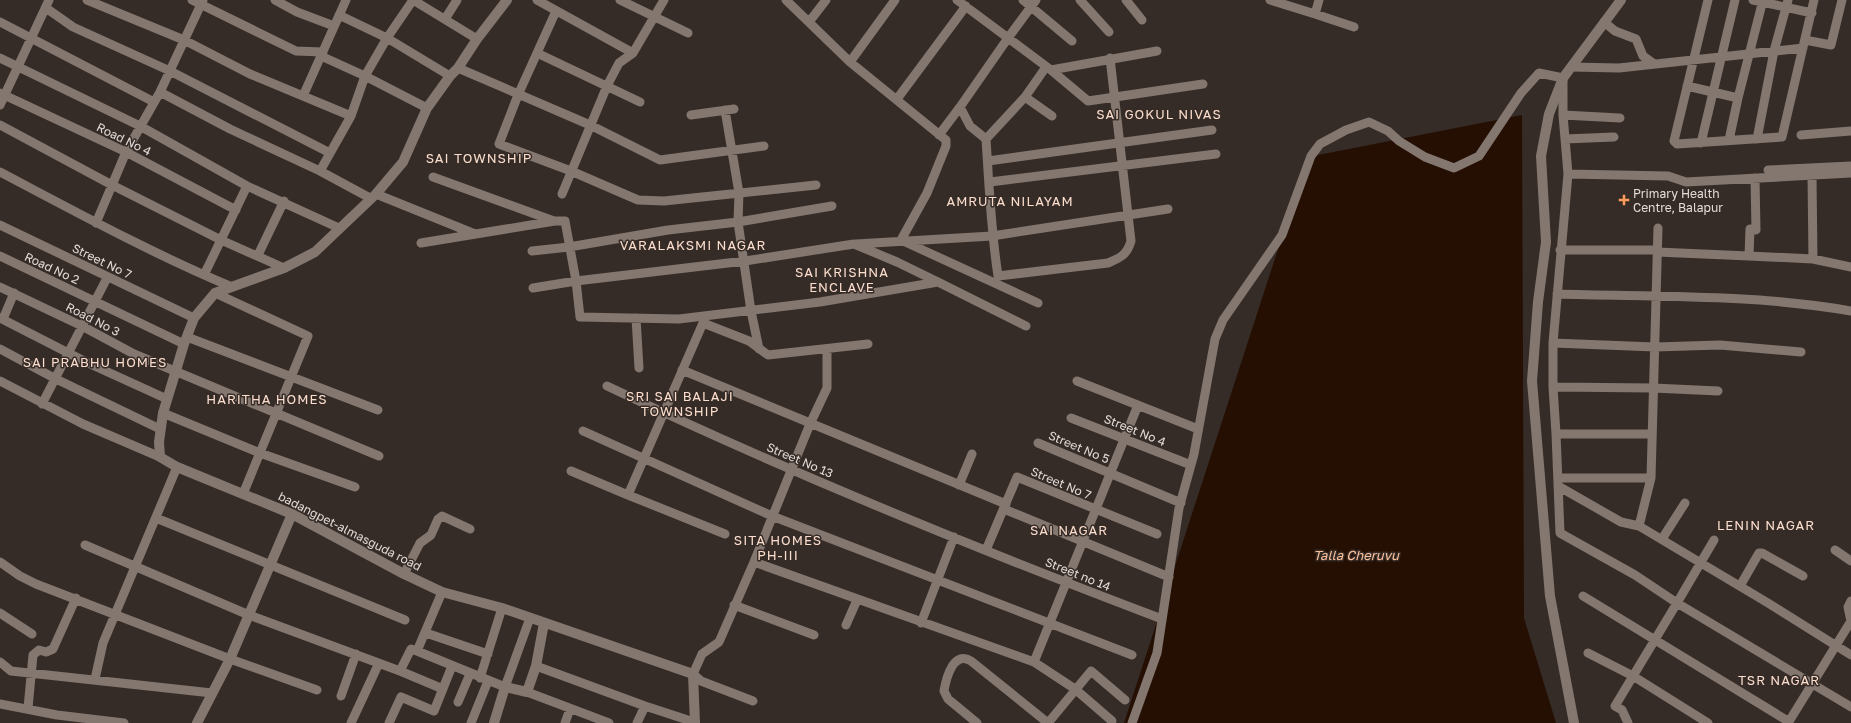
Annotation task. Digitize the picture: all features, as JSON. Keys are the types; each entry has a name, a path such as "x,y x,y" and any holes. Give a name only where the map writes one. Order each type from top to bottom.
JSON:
{"street":[{"path":"87,0 184,40 250,74 351,116"},
{"path":"192,0 203,2 296,51 322,54 427,108"},
{"path":"275,0 297,12 334,26"},
{"path":"303,96 346,0"},
{"path":"320,171 351,116 365,76 387,38 413,0 476,38"},
{"path":"445,19 457,0"},
{"path":"0,381 42,404 126,444 160,458 160,429 163,413 185,340 194,318 215,293 284,268 315,252 373,196 403,162 427,108 450,76 458,68 476,38 507,0"},
{"path":"537,0 633,53"},
{"path":"620,0 688,33"},
{"path":"562,194 590,125 619,63 633,53 664,0"},
{"path":"786,0 850,62 898,99 946,140 946,146 927,193 901,240"},
{"path":"810,22 826,0"},
{"path":"850,62 895,0"},
{"path":"957,0 1049,68 1088,101 1203,84"},
{"path":"1023,0 1034,3 1072,41"},
{"path":"1080,0 1109,32"},
{"path":"1126,0 1142,20"},
{"path":"1270,0 1354,27"},
{"path":"1315,14 1319,0"},
{"path":"1574,723 1550,596 1532,381 1538,302 1546,242 1541,156 1549,114 1563,78 1621,0"},
{"path":"1708,0 1674,141 1679,144 1780,138 1783,134 1814,0"},
{"path":"1702,143 1712,93 1735,0"},
{"path":"1571,67 1618,68 1748,53 1774,52 1804,44 1831,45 1842,0"},
{"path":"1729,140 1759,1 1787,4 1812,13"},
{"path":"96,222 126,152 160,92 203,2"},
{"path":"939,135 1034,3"},
{"path":"0,105 3,94 19,67 31,37 48,4 73,27 170,71 330,153"},
{"path":"1757,139 1774,52 1787,4"},
{"path":"898,99 966,6"},
{"path":"556,11 518,95 499,144 571,171 638,200 664,201 816,185"},
{"path":"339,15 387,38 450,76"},
{"path":"0,22 154,102"},
{"path":"1604,22 1615,31 1636,40 1643,56 1654,64"},
{"path":"986,139 1026,97 1049,68 1157,51"},
{"path":"537,53 640,102"},
{"path":"0,58 140,126 247,186 284,201 339,228"},
{"path":"960,107 970,126 986,139 990,182 992,236 998,276 1108,263 1124,256 1129,250 1131,241 1124,166 1110,58"},
{"path":"458,68 590,125 660,160 732,149 764,146"},
{"path":"1132,723 1157,653 1181,503 1191,465 1215,339 1223,320 1282,235 1311,156 1320,144 1346,130 1369,122 1388,130 1399,141 1424,157 1454,168 1479,156 1521,93 1539,73 1563,78"},
{"path":"1563,78 1563,115 1568,174 1560,250 1553,343 1553,387 1560,533 1634,575 1851,707"},
{"path":"1687,86 1738,98"},
{"path":"160,92 230,129 373,196 475,234"},
{"name":"Road No 4","path":"3,94 126,152 236,210"},
{"path":"1026,97 1052,116"},
{"path":"691,115 730,110 732,149 738,193 738,222 745,261 751,310 759,349"},
{"path":"1563,115 1620,118"},
{"path":"0,125 112,185 221,240 284,268"},
{"path":"988,161 1212,130"},
{"path":"1801,135 1851,131"},
{"path":"1565,139 1614,137"},
{"path":"990,182 1216,154"},
{"path":"1768,170 1851,166"},
{"path":"0,172 96,222 204,275 232,287"},
{"path":"1568,174 1668,176 1686,182 1851,173"},
{"path":"433,176 555,221"},
{"path":"1812,176 1813,259"},
{"path":"1750,256 1750,229 1756,230 1755,178"},
{"path":"204,275 247,186"},
{"path":"258,256 284,201"},
{"path":"532,251 569,247 668,230 738,222 832,206"},
{"path":"532,288 576,281 745,261 854,244 901,240 992,236 1168,209"},
{"path":"421,243 563,220 567,223 569,247 576,281 580,317 704,319 751,310 835,300 938,282"},
{"name":"Street No 7","path":"0,225 107,278 194,318"},
{"path":"1639,526 1651,478 1658,228"},
{"path":"901,240 1038,303"},
{"path":"854,244 897,262 1026,326"},
{"path":"1560,250 1657,251 1813,259 1851,267"},
{"name":"Road No 2","path":"0,256 94,301 185,340 378,410"},
{"path":"42,404 107,278"},
{"name":"Road No 3","path":"0,286 82,326 134,354 379,456"},
{"path":"14,293 1,318 167,399"},
{"path":"215,293 308,336 243,494"},
{"path":"1557,294 1723,298 1802,303 1851,311"},
{"path":"636,318 639,368"},
{"path":"704,319 749,341 768,355 868,344"},
{"path":"628,496 704,319"},
{"path":"1553,343 1655,347 1720,345 1801,352"},
{"path":"0,349 56,379 160,429"},
{"path":"536,666 645,706 694,722 693,674 702,654 719,642 826,388 827,349"},
{"path":"682,370 959,485 1083,542 1169,577"},
{"path":"1077,381 1198,429"},
{"name":"Street No 13","path":"607,386 791,470 986,550"},
{"path":"1553,387 1653,388 1718,391"},
{"path":"1034,662 1138,405"},
{"path":"163,413 260,453 354,487"},
{"name":"Street No 4","path":"1071,418 1191,465"},
{"path":"583,431 644,457 772,516 937,581 1132,655"},
{"path":"1556,434 1652,434"},
{"name":"Street No 5","path":"1038,443 1181,503"},
{"path":"959,485 972,454"},
{"name":"badangpet-almasguda road","path":"160,458 177,467 292,514 404,574 442,592 502,608 693,674"},
{"path":"95,679 101,650 134,566 177,467"},
{"path":"571,471 628,496 725,534"},
{"name":"Street No 7","path":"1005,507 1017,477 1157,534"},
{"path":"1558,482 1651,478"},
{"path":"1558,482 1621,522 1639,526 1662,539 1851,655"},
{"path":"1662,539 1685,503"},
{"path":"986,550 1005,507"},
{"path":"197,723 230,659 292,514"},
{"path":"404,574 420,543 431,535 438,519 442,516 470,529"},
{"path":"156,518 405,620"},
{"path":"921,623 954,537"},
{"path":"1628,723 1622,710 1615,706 1678,603 1700,562 1714,540"},
{"path":"85,546 249,614 400,670 443,689"},
{"name":"Street no 14","path":"986,550 1162,620"},
{"path":"1835,550 1851,561"},
{"path":"1740,586 1759,554 1762,553 1802,576"},
{"path":"0,562 20,576 36,584 76,598 230,659 317,690"},
{"path":"754,562 921,623 1034,662 1075,689 1112,721"},
{"path":"417,652 442,592"},
{"path":"1583,596 1788,722 1851,621 1848,607 1851,601"},
{"path":"28,708 30,673 33,655 39,650 46,652 52,649 76,598"},
{"path":"846,625 857,600"},
{"path":"734,606 814,635"},
{"path":"471,723 484,679 488,654 502,608"},
{"path":"0,613 32,634"},
{"path":"494,723 530,618"},
{"path":"527,692 536,666 544,623"},
{"path":"426,633 488,654"},
{"path":"400,670 411,649 470,674 506,687 527,692 609,723"},
{"path":"1588,653 1633,676 1708,723"},
{"path":"341,696 356,654"},
{"path":"977,723 948,699 944,691 950,668 962,659 971,661 1048,723 1091,671 1125,700"},
{"path":"0,662 11,671 212,693"},
{"path":"351,723 379,663"},
{"path":"389,723 401,697 434,711 452,666"},
{"path":"458,702 470,674"},
{"path":"693,674 701,681 753,701"},
{"path":"0,704 28,708 57,715 124,723"},
{"path":"637,723 645,706"},
{"path":"565,723 570,709"}],"water":[{"name":"Talla Cheruvu","path":"1522,115 1524,618 1556,723 1124,723 1308,157"}],"place":[{"name":"Primary Health Centre, Balapur","path":"1624,200"}],"district":[{"name":"SAI GOKUL NIVAS","path":"1159,114"},
{"name":"SAI TOWNSHIP","path":"479,158"},
{"name":"AMRUTA NILAYAM","path":"1010,201"},
{"name":"VARALAKSMI NAGAR","path":"693,245"},
{"name":"SAI KRISHNA ENCLAVE","path":"842,280"},
{"name":"SAI PRABHU HOMES","path":"95,362"},
{"name":"HARITHA HOMES","path":"267,399"},
{"name":"SRI SAI BALAJI TOWNSHIP","path":"680,404"},
{"name":"LENIN NAGAR","path":"1766,525"},
{"name":"SAI NAGAR","path":"1069,530"},
{"name":"SITA HOMES PH-III","path":"778,548"},
{"name":"TSR NAGAR","path":"1779,680"}]}
